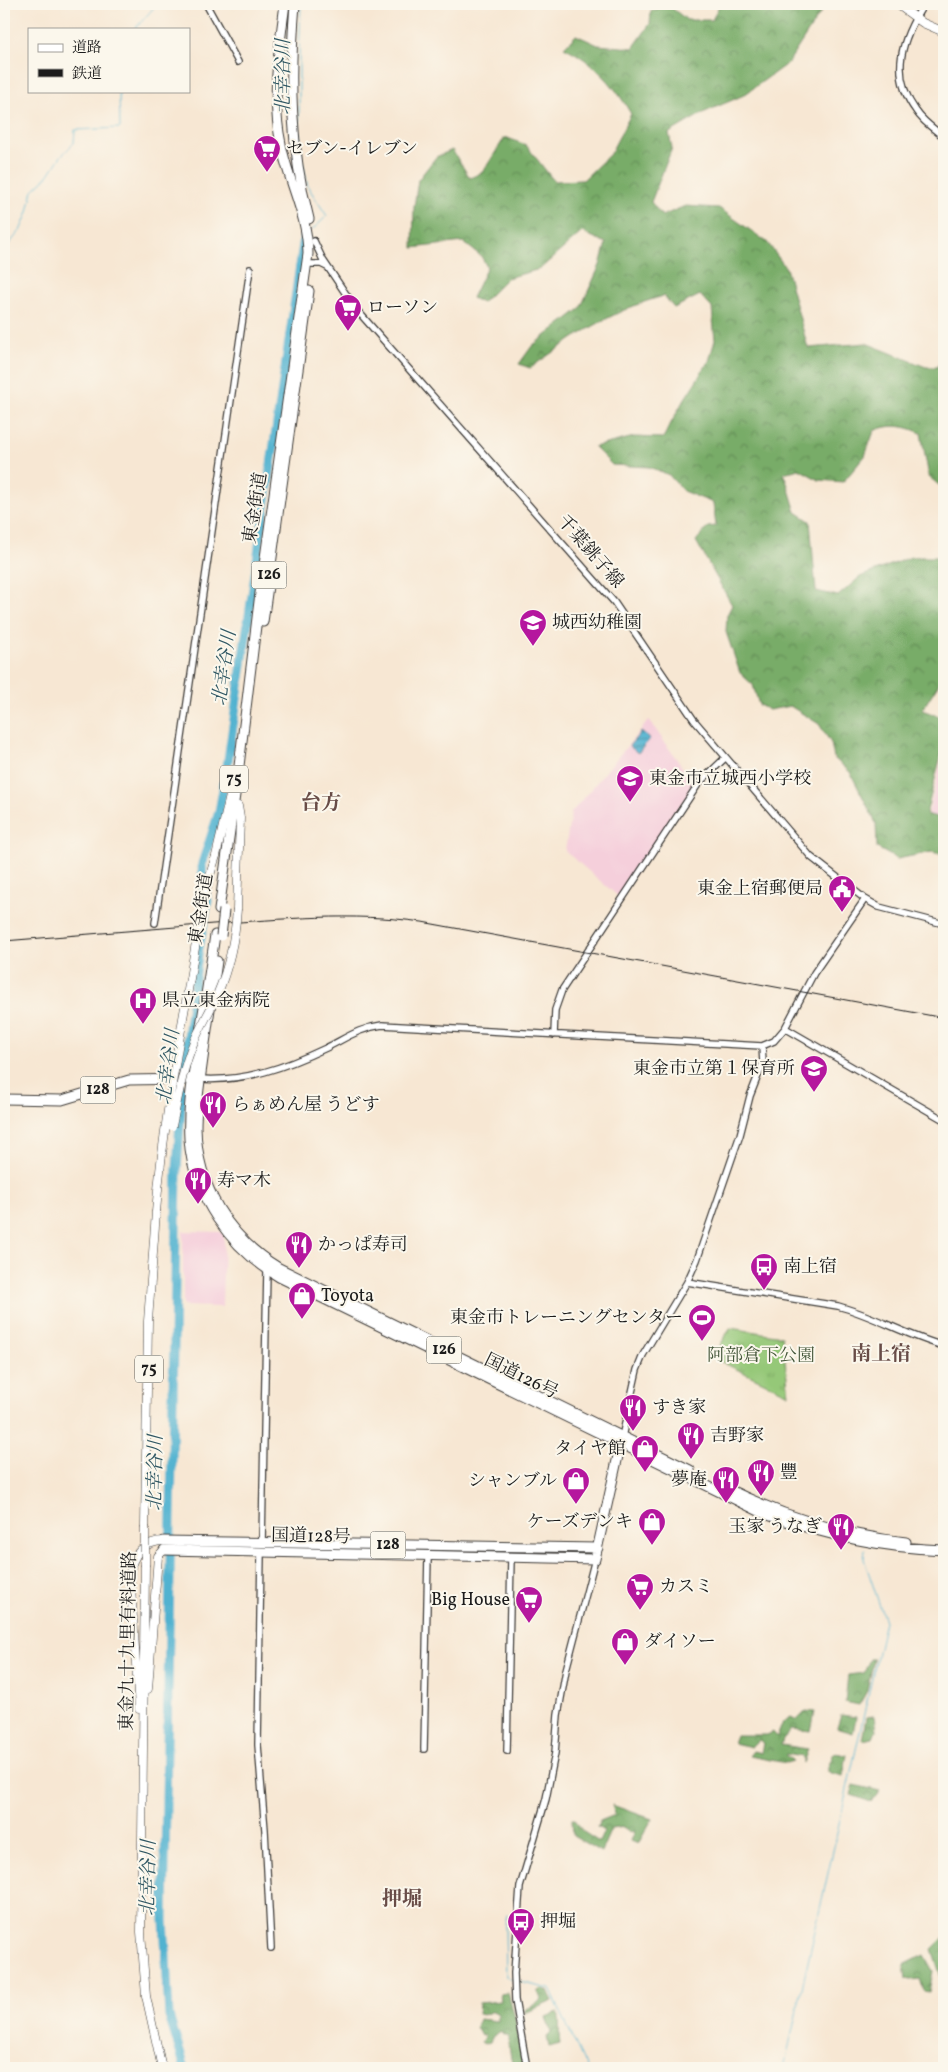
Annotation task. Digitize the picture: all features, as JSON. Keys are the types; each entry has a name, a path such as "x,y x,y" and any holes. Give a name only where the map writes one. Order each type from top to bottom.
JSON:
{"highway":[{"name":"東金街道","path":"221,910 238,806 307,315 310,264 307,233 281,144 276,106 277,70 285,4"},
{"name":"東金街道","path":"196,1079 218,935 260,593 314,241 297,166 293,130 292,45 295,4"},
{"name":"128","path":"4,1099 62,1100 129,1080 196,1079"},
{"name":"国道126号","path":"196,1079 189,1139 199,1182 211,1208 228,1234 248,1255 267,1270 621,1440 753,1501 810,1523 871,1537 944,1544"},
{"name":"国道126号","path":"196,1079 197,1147 204,1176 223,1217 238,1236 260,1256 298,1278 621,1440 751,1508 796,1525 870,1544 944,1550"},
{"path":"595,1559 621,1440"},
{"name":"国道128号","path":"164,1545 429,1551 511,1558 595,1559"},
{"path":"511,1558 512,1547"},
{"name":"国道128号","path":"429,1551 512,1547 598,1548"}],"main road":[{"path":"897,4 915,18 944,32"},
{"name":"東金九十九里有料道路","path":"162,2068 150,2016 142,1953 142,1763 148,1321 158,1184 178,1045 201,909 216,856 236,764 243,713 248,702"},
{"name":"東金九十九里有料道路","path":"156,1212 168,1142 184,1068 193,1044 224,978 233,946 237,909 240,818 238,806"},
{"name":"75","path":"152,1543 164,1545 158,1556 142,1763 130,1573 133,1558 141,1549 152,1543"}],"street":[{"path":"206,4 238,62"},
{"path":"924,4 907,34 901,53 904,84 915,110 944,137"},
{"name":"千葉銚子線","path":"314,241 327,267 356,309 614,602 686,709 725,758 811,857 865,899 896,912 944,924"},
{"path":"310,264 321,264 327,267"},
{"path":"155,923 250,269"},
{"path":"554,1034 555,1010 562,990 699,783 725,758"},
{"path":"196,1079 249,1077 264,1073 320,1050 367,1027 382,1025 762,1046 774,1041 785,1028 814,973 865,899"},
{"path":"785,1028 944,1120"},
{"path":"621,1440 637,1370 643,1355 687,1282 698,1260 740,1135 750,1096 763,1064 762,1046"},
{"path":"267,1270 258,1746 265,1830 271,1948"},
{"path":"687,1282 838,1306 857,1311 907,1334 944,1346"},
{"path":"424,1749 429,1551"},
{"path":"507,1750 511,1558"},
{"path":"527,2068 516,2000 514,1973 520,1887 546,1800 555,1753 558,1715 566,1670 595,1559"}],"shaded area":[{"name":"東金市立城西小学校","path":"649,720 692,781 693,787 619,897 565,851 571,813"},
{"path":"944,751 944,818 928,814"},
{"path":"183,1231 221,1232 224,1235 222,1307 183,1306"}],"green space":[{"path":"720,4 826,4 788,63 744,95 705,112 669,133 672,148 651,202 662,216 685,206 719,208 767,242 786,268 808,348 866,343 926,367 937,367 944,355 942,378 944,381 944,489 929,477 921,433 898,426 874,431 865,456 843,482 819,480 799,469 784,473 796,512 810,521 816,591 838,596 860,577 911,557 944,557 944,675 922,710 944,718 944,744 926,814 944,819 944,855 932,852 897,859 877,848 876,823 850,772 834,758 831,743 819,724 790,706 769,710 759,705 753,685 740,673 726,632 727,615 732,605 696,541 708,527 716,526 713,503 683,491 669,475 649,467 612,465 594,447 634,437 663,438 682,403 709,361 715,340 712,308 700,295 674,308 664,296 645,302 594,326 530,368 519,364 532,346 580,309 600,265 606,243 582,232 540,269 507,278 482,303 472,298 487,267 481,256 463,242 413,248 414,207 418,180 436,157 452,150 470,178 483,172 505,137 526,145 554,181 583,180 610,154 631,114 618,93 603,75 585,60 564,47 576,35 598,45 633,48 650,24 651,11 668,5 687,20 712,20"},
{"name":"阿部倉下公園","path":"730,1328 782,1336 789,1394 713,1358"},
{"path":"870,1659 874,1659 867,1691 859,1705 845,1702 848,1675 864,1673"},
{"path":"806,1711 815,1712 811,1731 792,1729 783,1739 781,1745 808,1749 803,1763 803,1757 786,1754 793,1761 786,1763 749,1756 753,1751 761,1753 763,1743 759,1740 752,1747 733,1743 736,1735 767,1735 773,1732 777,1737 783,1722 791,1717 797,1720"},
{"path":"841,1715 856,1717 853,1733 837,1728"},
{"path":"874,1716 876,1731 873,1738 862,1740 866,1717"},
{"path":"834,1753 847,1755 843,1776 828,1772 828,1767"},
{"path":"854,1785 880,1791 871,1802 851,1795"},
{"path":"612,1805 652,1819 638,1844 631,1841 635,1831 630,1832 623,1827 611,1829 601,1852 573,1836 572,1819 575,1819 582,1831 599,1842 604,1831 597,1827 600,1821 615,1815"},
{"path":"944,1937 944,1986 932,1949"},
{"path":"924,1955 933,1971 929,1992 924,1991 920,1979 906,1979 904,1965"},
{"path":"542,1989 548,1991 553,2001 525,2013 525,2010 538,2003 541,1999 538,1992"},
{"path":"508,1993 515,2018 523,2064 515,2068 511,2059 508,2036 501,2031 493,2036 490,2042 484,2044 481,2042 485,2035 481,2036 476,2027 479,2019 498,2021 498,2014 493,2011 483,2015 478,2014 479,2003 501,2001 500,1994"},
{"path":"558,2012 560,2044 549,2047 547,2037 551,2033 546,2017"}],"water":[{"path":"641,732 650,739 638,753 629,746"}],"waterway":[{"path":"136,28 157,4"},
{"name":"北幸谷川","path":"301,4 299,126 302,160 308,187 327,216 311,231"},
{"path":"4,250 20,231 28,212 33,190 48,176 61,156 74,143 75,130 120,128 119,92"},
{"name":"北幸谷川","path":"185,1063 198,953 208,901 203,886 202,864 219,812 227,767 304,238"},
{"name":"北幸谷川","path":"182,1089 177,1170 164,1919 169,2016 185,2068"},
{"path":"784,2068 885,1621 864,1559 865,1550"},
{"path":"507,1915 505,1924 506,1977 512,1980"},
{"path":"516,1981 550,1989 587,2068"}],"railway":[{"path":"4,941 291,919 344,917 396,919 422,922 944,1018"}],"place":[{"name":"セブン-イレブン","path":"267,173"},
{"name":"ローソン","path":"348,332"},
{"name":"城西幼稚園","path":"533,647"},
{"name":"東金市立城西小学校","path":"630,803"},
{"name":"東金上宿郵便局","path":"842,913"},
{"name":"県立東金病院","path":"143,1025"},
{"name":"東金市立第１保育所","path":"814,1093"},
{"name":"らぁめん屋 うどす","path":"213,1129"},
{"name":"寿マ木","path":"198,1205"},
{"name":"かっぱ寿司","path":"299,1269"},
{"name":"南上宿","path":"764,1291"},
{"name":"Toyota","path":"302,1320"},
{"name":"東金市トレーニングセンター","path":"702,1342"},
{"name":"すき家","path":"633,1432"},
{"name":"吉野家","path":"691,1460"},
{"name":"タイヤ館","path":"645,1473"},
{"name":"豐","path":"761,1497"},
{"name":"夢庵","path":"726,1504"},
{"name":"シャンブル","path":"576,1505"},
{"name":"ケーズデンキ","path":"652,1546"},
{"name":"玉家 うなぎ","path":"841,1551"},
{"name":"カスミ","path":"640,1611"},
{"name":"Big House","path":"529,1624"},
{"name":"ダイソー","path":"625,1666"},
{"name":"押堀","path":"521,1946"}],"district":[{"name":"台方","path":"321,804"},
{"name":"南上宿","path":"881,1355"},
{"name":"押堀","path":"402,1900"}]}
